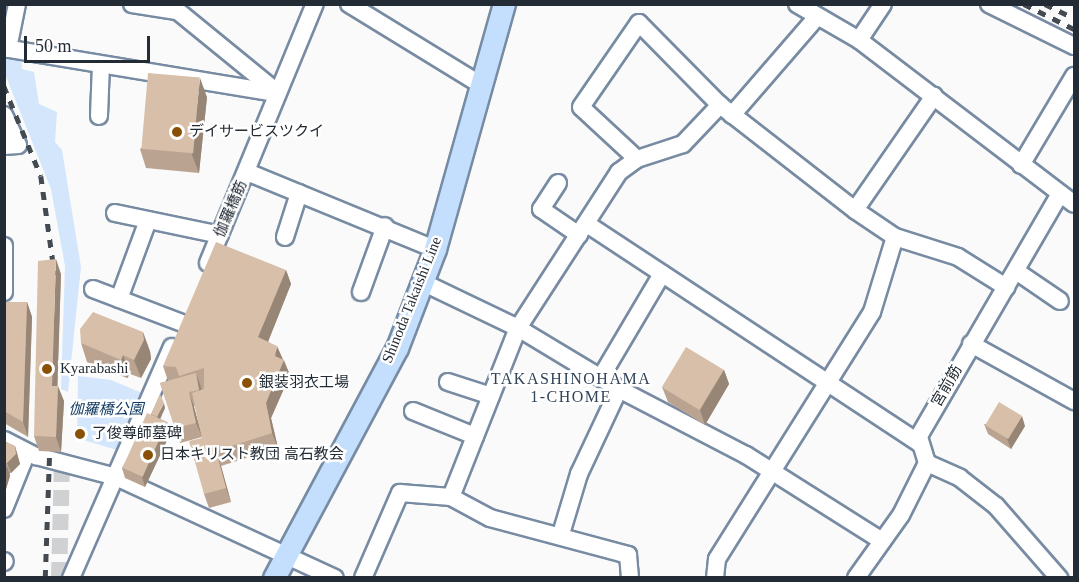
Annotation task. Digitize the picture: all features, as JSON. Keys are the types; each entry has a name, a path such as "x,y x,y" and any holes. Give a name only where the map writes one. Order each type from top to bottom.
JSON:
{"main road":[{"name":"Shinoda Takaishi Line","path":"274,578 285,553 397,348 435,249 504,4"}],"street":[{"path":"17,4 6,49 278,93"},
{"path":"132,4 172,8 278,93"},
{"name":"伽羅橋筋","path":"201,279 315,4"},
{"path":"349,4 481,85"},
{"path":"797,4 859,40 1059,195 1074,204"},
{"path":"859,40 883,4"},
{"path":"989,4 1074,46"},
{"path":"451,497 518,328 619,172 637,159 683,144 726,110 817,17"},
{"path":"637,159 581,107 639,23 726,110 855,210 895,237 958,257 1005,287"},
{"path":"99,116 101,64"},
{"path":"1021,165 1074,76"},
{"path":"855,210 934,96"},
{"path":"4,116 18,145 4,146"},
{"path":"247,172 385,226 435,249"},
{"path":"558,183 541,209 662,274 828,387 919,443 927,463 960,478 996,506 1059,578"},
{"path":"285,237 299,193"},
{"name":"宮前筋","path":"919,443 971,344 1059,195"},
{"path":"115,213 220,235"},
{"path":"119,299 148,220"},
{"path":"361,292 385,226"},
{"path":"715,578 717,559 828,387 872,312 895,237"},
{"path":"4,246 4,292"},
{"path":"1016,271 1060,301"},
{"path":"601,377 662,274"},
{"path":"422,282 518,328 619,389 773,473 882,541"},
{"path":"93,289 182,323"},
{"path":"71,578 192,301"},
{"path":"971,344 1074,401"},
{"path":"448,382 490,396"},
{"path":"561,534 579,474 619,389"},
{"path":"413,411 474,436"},
{"path":"4,508 32,454 37,433"},
{"path":"4,440 32,454 116,477 335,578"},
{"path":"856,578 882,541 927,463"},
{"path":"363,578 400,493 451,497 490,518 561,534 628,555 630,578"}],"green space":[{"path":"5,57 21,58 22,69 34,72 39,104 57,112 55,142 62,150 81,267 68,392 61,389 65,266 51,189 5,74"},
{"name":"伽羅橋公園","path":"78,376 111,380 142,393 117,450 77,438"}],"building":[{"name":"デイサービスツクイ","path":"148,73 200,78 193,153 141,149"},
{"name":"銀装羽衣工場","path":"216,242 286,270 258,337 277,346 275,356 284,360 266,403 272,433 216,451 226,488 204,494 189,441 202,438 192,393 204,389 204,368 179,376 176,367 163,366"},
{"path":"56,259 52,386 58,386 56,437 34,436 38,261"},
{"path":"4,302 27,302 23,422 4,411"},
{"path":"93,312 143,332 144,340 134,360 123,355 121,360 81,343 80,329"},
{"path":"686,347 724,370 700,410 662,387"},
{"path":"196,373 199,390 189,392 196,423 175,428 160,383"},
{"path":"160,394 164,403 157,417 151,414"},
{"path":"999,402 1022,416 1008,439 985,425"},
{"path":"147,413 167,422 143,477 123,468"},
{"path":"4,441 15,446 16,454 7,463 4,461"}],"tunnel":[{"path":"59,578 62,462"}],"railway":[{"path":"1024,4 1074,29"},
{"path":"1045,4 1074,18"},
{"path":"4,86 41,176 55,275"},
{"path":"45,578 50,434"}],"place":[{"name":"デイサービスツクイ","path":"177,132"},
{"name":"Kyarabashi","path":"47,369"},
{"name":"銀装羽衣工場","path":"247,383"},
{"name":"了俊尊師墓碑","path":"80,434"},
{"name":"日本キリスト教団 高石教会","path":"148,455"}],"district":[{"name":"TAKASHINOHAMA 1-CHOME","path":"571,388"}]}
